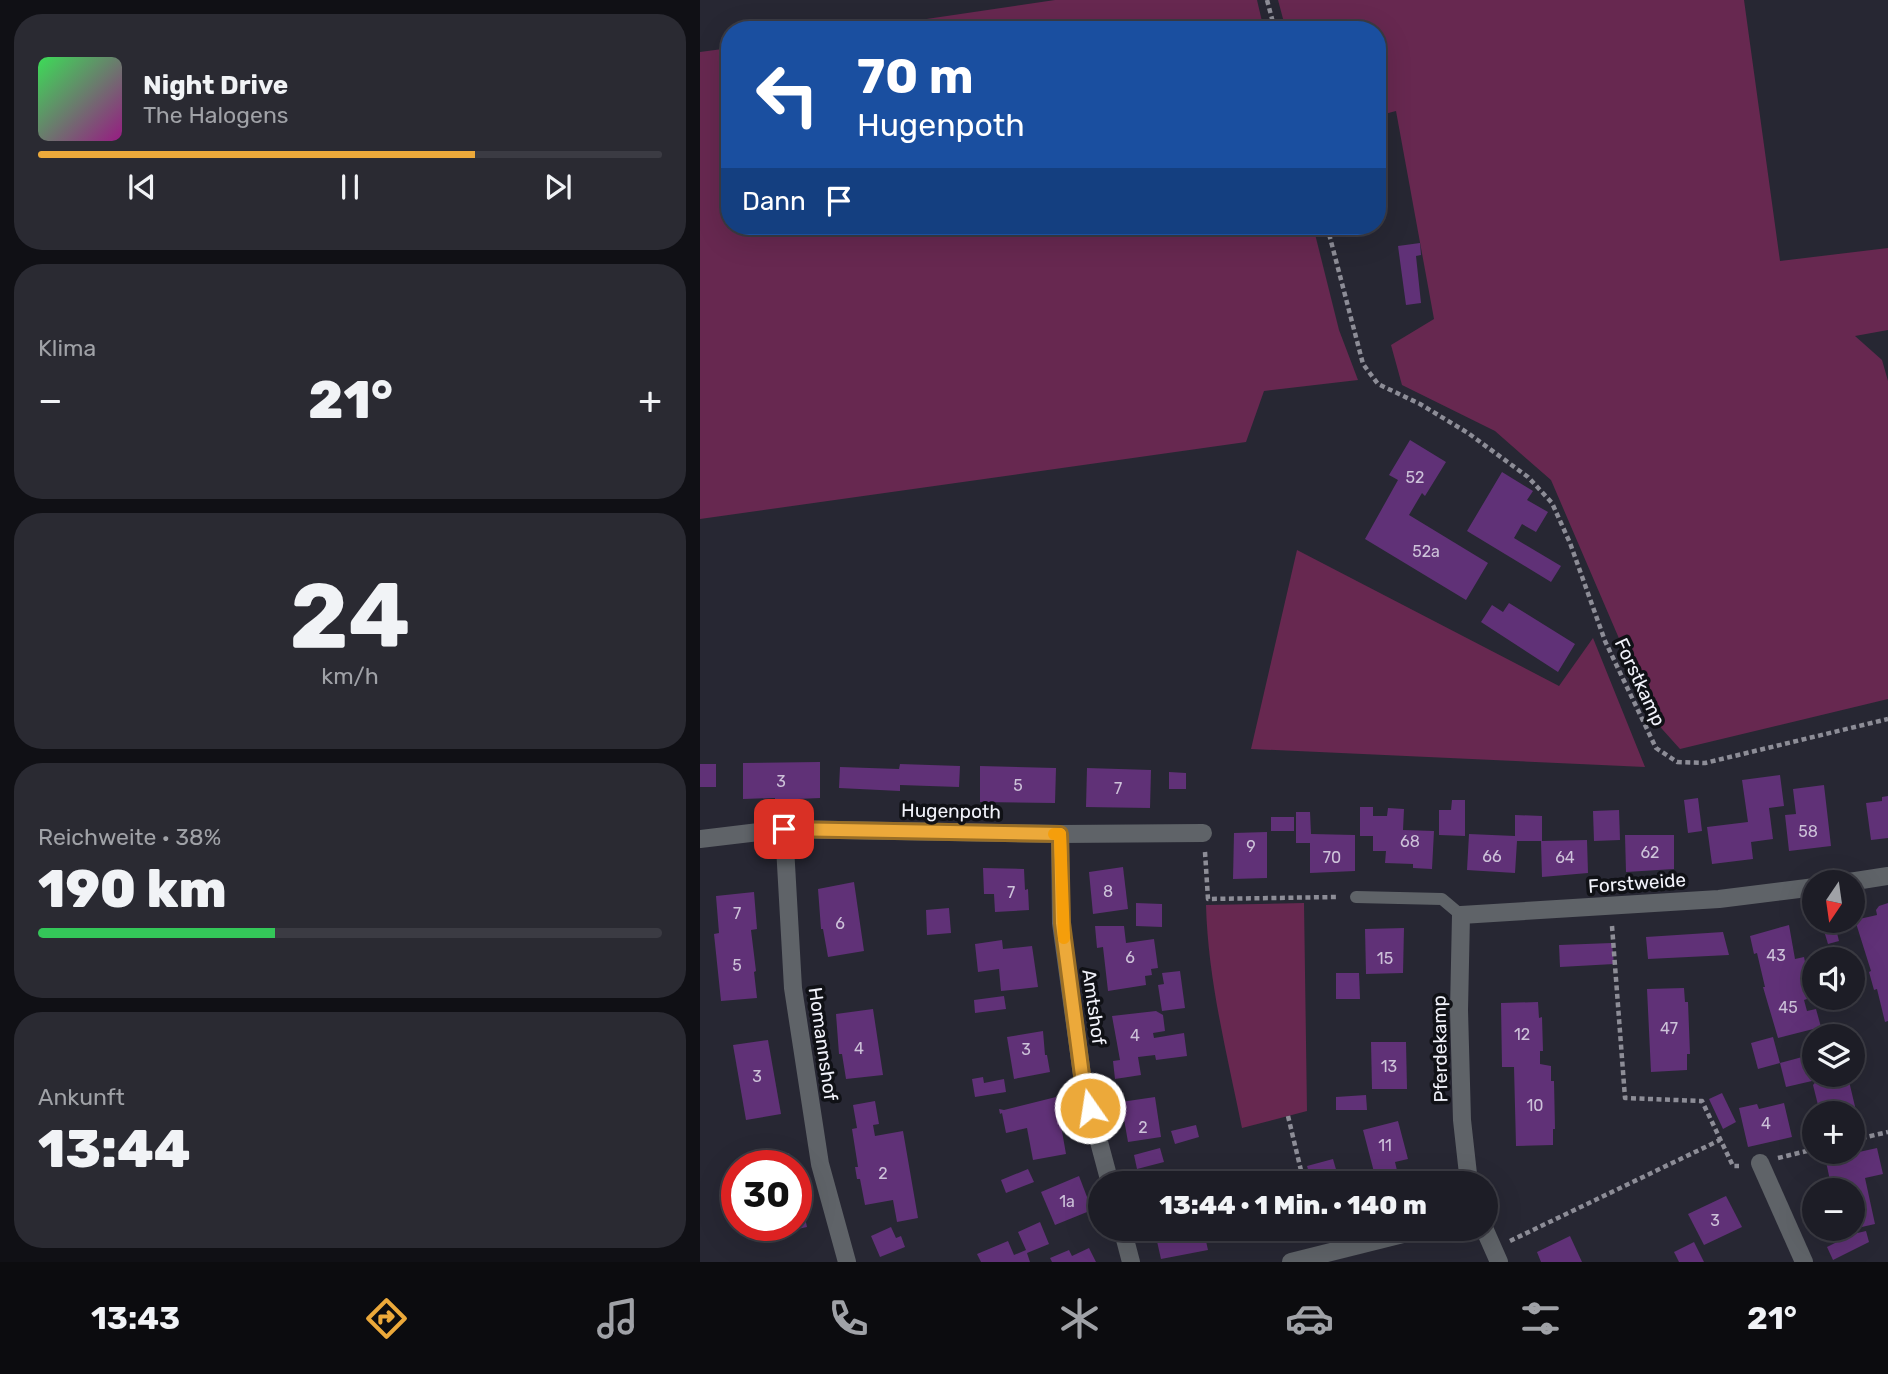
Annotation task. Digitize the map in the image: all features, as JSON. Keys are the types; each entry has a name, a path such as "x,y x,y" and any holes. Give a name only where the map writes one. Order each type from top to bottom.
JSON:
{"street":[{"name":"Hugenpoth","path":"700,839 784,829 1060,834 1203,833"},
{"name":"Homannshof","path":"784,829 795,1001 820,1164 847,1262"},
{"name":"Amtshof","path":"1060,834 1062,923 1083,1083 1107,1171"},
{"path":"1866,879 1888,876"},
{"name":"Forstweide","path":"1461,915 1719,899 1802,889"},
{"name":"Pferdekamp","path":"1461,915 1459,1010 1468,1171"},
{"path":"1760,1163 1804,1262"},
{"path":"1125,1241 1131,1262"},
{"path":"1291,1262 1375,1241"}],"lane":[{"path":"1356,897 1442,899 1461,915"}],"path":[{"path":"1267,0 1273,21"},
{"name":"Forstkamp","path":"1329,235 1363,364 1378,384 1420,404 1468,433 1528,477 1552,503 1570,542 1605,641 1656,748 1677,762 1705,764 1888,719"},
{"path":"1203,833 1208,899 1356,897"},
{"path":"1611,906 1625,1098 1702,1101 1733,1166 1760,1163 1802,1152"},
{"path":"1288,1116 1301,1171"},
{"path":"1865,1137 1888,1132"},
{"path":"1496,1256 1720,1140"}],"shaded area":[{"path":"1055,0 1257,0 1262,21 913,21"},
{"path":"1278,0 1744,0 1780,261 1888,248 1888,330 1855,336 1882,360 1888,381 1888,699 1680,749 1654,720 1551,480 1495,431 1402,385 1391,345 1434,319 1396,111 1386,114 1386,21 1284,21"},
{"path":"721,49 721,235 1315,235 1339,330 1358,380 1264,391 1246,442 700,519 700,52"},
{"path":"1297,550 1559,686 1593,638 1645,767 1251,749"},
{"path":"1304,903 1307,1111 1242,1128 1214,989 1206,905"}],"building":[{"path":"1420,243 1421,255 1416,256 1421,303 1406,305 1398,246"},
{"path":"1410,440 1446,462 1425,496 1422,493 1409,515 1488,563 1466,600 1365,539 1398,480 1389,475"},
{"path":"1502,472 1533,491 1527,500 1548,512 1536,532 1522,524 1514,538 1561,566 1551,582 1467,531"},
{"path":"1509,603 1575,644 1558,672 1481,622 1492,605 1503,612"},
{"path":"820,762 820,798 743,799 743,763"},
{"path":"700,764 716,764 716,787 700,787"},
{"path":"900,764 960,766 959,787 900,785 900,791 839,788 840,767 899,769"},
{"path":"980,766 1056,768 1055,803 980,802"},
{"path":"1087,768 1151,770 1150,808 1086,807"},
{"path":"1169,772 1186,773 1186,789 1169,789"},
{"path":"1780,775 1784,806 1769,808 1773,839 1751,842 1753,859 1712,864 1707,827 1748,822 1742,780"},
{"path":"1824,785 1831,846 1789,851 1785,815 1796,814 1793,789"},
{"path":"1888,796 1888,838 1871,840 1866,803 1882,801 1882,797"},
{"path":"1698,798 1702,831 1688,833 1684,800"},
{"path":"1452,800 1465,800 1465,836 1439,835 1439,810 1451,810"},
{"path":"1360,807 1373,807 1373,816 1387,816 1388,808 1404,809 1403,830 1434,831 1432,869 1413,868 1413,864 1385,863 1386,851 1373,851 1373,836 1360,836"},
{"path":"1619,810 1620,840 1594,841 1593,811"},
{"path":"1296,812 1310,812 1311,834 1355,835 1355,871 1310,873 1310,843 1296,843"},
{"path":"1515,815 1542,816 1542,841 1587,840 1588,873 1542,877 1541,841 1517,841 1515,873 1467,870 1469,834 1515,836"},
{"path":"1271,817 1294,817 1294,831 1271,831"},
{"path":"1267,832 1267,878 1233,879 1234,833"},
{"path":"1625,835 1674,835 1674,869 1626,872"},
{"path":"1123,867 1128,909 1093,914 1089,872"},
{"path":"983,868 1024,869 1029,910 995,912 994,894 984,894"},
{"path":"854,882 864,951 828,957 821,929 818,889"},
{"path":"754,892 757,929 751,930 757,998 721,1001 714,934 719,933 716,896"},
{"path":"1136,903 1162,904 1162,927 1136,926"},
{"path":"1888,903 1888,1021 1885,1022 1859,933 1866,933 1866,918 1877,915 1879,906"},
{"path":"949,908 951,933 927,935 926,910"},
{"path":"1789,925 1795,959 1802,957 1802,1010 1816,1010 1820,1024 1802,1024 1802,1032 1778,1038 1763,987 1757,953 1754,954 1750,936"},
{"path":"1095,926 1124,926 1126,943 1154,939 1158,968 1151,969 1152,975 1145,976 1146,985 1108,991 1103,947 1097,948"},
{"path":"1404,928 1403,973 1366,974 1365,929"},
{"path":"1723,932 1729,955 1648,959 1646,937"},
{"path":"1825,933 1837,933 1839,941 1828,944"},
{"path":"1002,940 1003,949 1032,946 1038,987 1001,991 999,969 978,972 975,944"},
{"path":"1612,943 1614,964 1560,967 1559,945"},
{"path":"1180,971 1185,1008 1162,1011 1158,985 1164,984 1162,973"},
{"path":"1336,973 1359,973 1360,999 1336,999"},
{"path":"1684,988 1685,1002 1688,1002 1690,1054 1687,1054 1687,1070 1651,1072 1647,989"},
{"path":"1004,996 1006,1009 975,1013 974,1000"},
{"path":"1538,1002 1539,1018 1542,1017 1543,1051 1540,1051 1540,1064 1551,1066 1551,1081 1554,1081 1553,1145 1516,1146 1514,1067 1502,1067 1501,1003"},
{"path":"873,1009 883,1075 846,1079 842,1054 839,1054 836,1014"},
{"path":"1156,1011 1163,1015 1165,1031 1153,1033 1154,1038 1184,1033 1187,1056 1156,1060 1155,1055 1138,1057 1141,1075 1115,1079 1113,1061 1120,1060 1112,1016"},
{"path":"1043,1031 1050,1072 1014,1079 1007,1037"},
{"path":"1773,1037 1780,1063 1758,1069 1751,1043"},
{"path":"768,1040 781,1114 746,1120 733,1045"},
{"path":"1371,1042 1406,1042 1407,1089 1372,1089"},
{"path":"1802,1057 1802,1083 1786,1087 1780,1063"},
{"path":"983,1077 984,1083 1004,1079 1006,1092 975,1097 972,1079"},
{"path":"1814,1087 1850,1087 1854,1101 1817,1101"},
{"path":"1722,1093 1736,1122 1723,1129 1709,1099"},
{"path":"1366,1095 1367,1110 1336,1110 1336,1097"},
{"path":"1056,1097 1066,1154 1033,1160 1027,1128 1006,1133 999,1109"},
{"path":"1155,1097 1161,1137 1128,1142 1121,1102"},
{"path":"875,1101 879,1124 873,1125 875,1136 903,1131 918,1218 897,1222 893,1200 865,1205 855,1167 858,1167 852,1129 857,1128 853,1105"},
{"path":"1784,1103 1792,1137 1748,1147 1739,1108 1757,1104 1759,1109"},
{"path":"1398,1121 1408,1159 1395,1162 1397,1171 1374,1171 1363,1130"},
{"path":"1196,1125 1199,1137 1175,1144 1171,1131"},
{"path":"1160,1148 1164,1162 1137,1169 1134,1155"},
{"path":"1877,1148 1883,1174 1865,1178 1829,1178 1827,1164 1865,1164 1865,1151"},
{"path":"1333,1159 1336,1171 1308,1171 1307,1166"},
{"path":"1028,1169 1034,1182 1006,1193 1001,1180"},
{"path":"1079,1176 1088,1200 1088,1212 1055,1225 1041,1192"},
{"path":"1865,1178 1875,1224 1865,1226"},
{"path":"1726,1196 1742,1227 1704,1245 1688,1214"},
{"path":"1040,1222 1049,1244 1027,1253 1030,1262 981,1262 977,1254 1008,1241 1014,1255 1026,1250 1018,1232"},
{"path":"891,1227 896,1238 901,1236 905,1247 880,1257 871,1236"},
{"path":"1865,1231 1869,1242 1833,1260 1827,1247 1839,1241 1865,1241"},
{"path":"1570,1236 1582,1262 1541,1262 1537,1252"},
{"path":"1157,1241 1206,1241 1208,1250 1161,1259"},
{"path":"1694,1242 1704,1262 1679,1262 1674,1252"},
{"path":"1089,1248 1096,1262 1052,1262 1050,1258 1069,1250 1072,1256"}],"slow traffic":[{"path":"1054,834 1060,834 1064,938"}],"route":[{"path":"784,829 1060,834 1062,923 1083,1083 1090,1108"}]}
